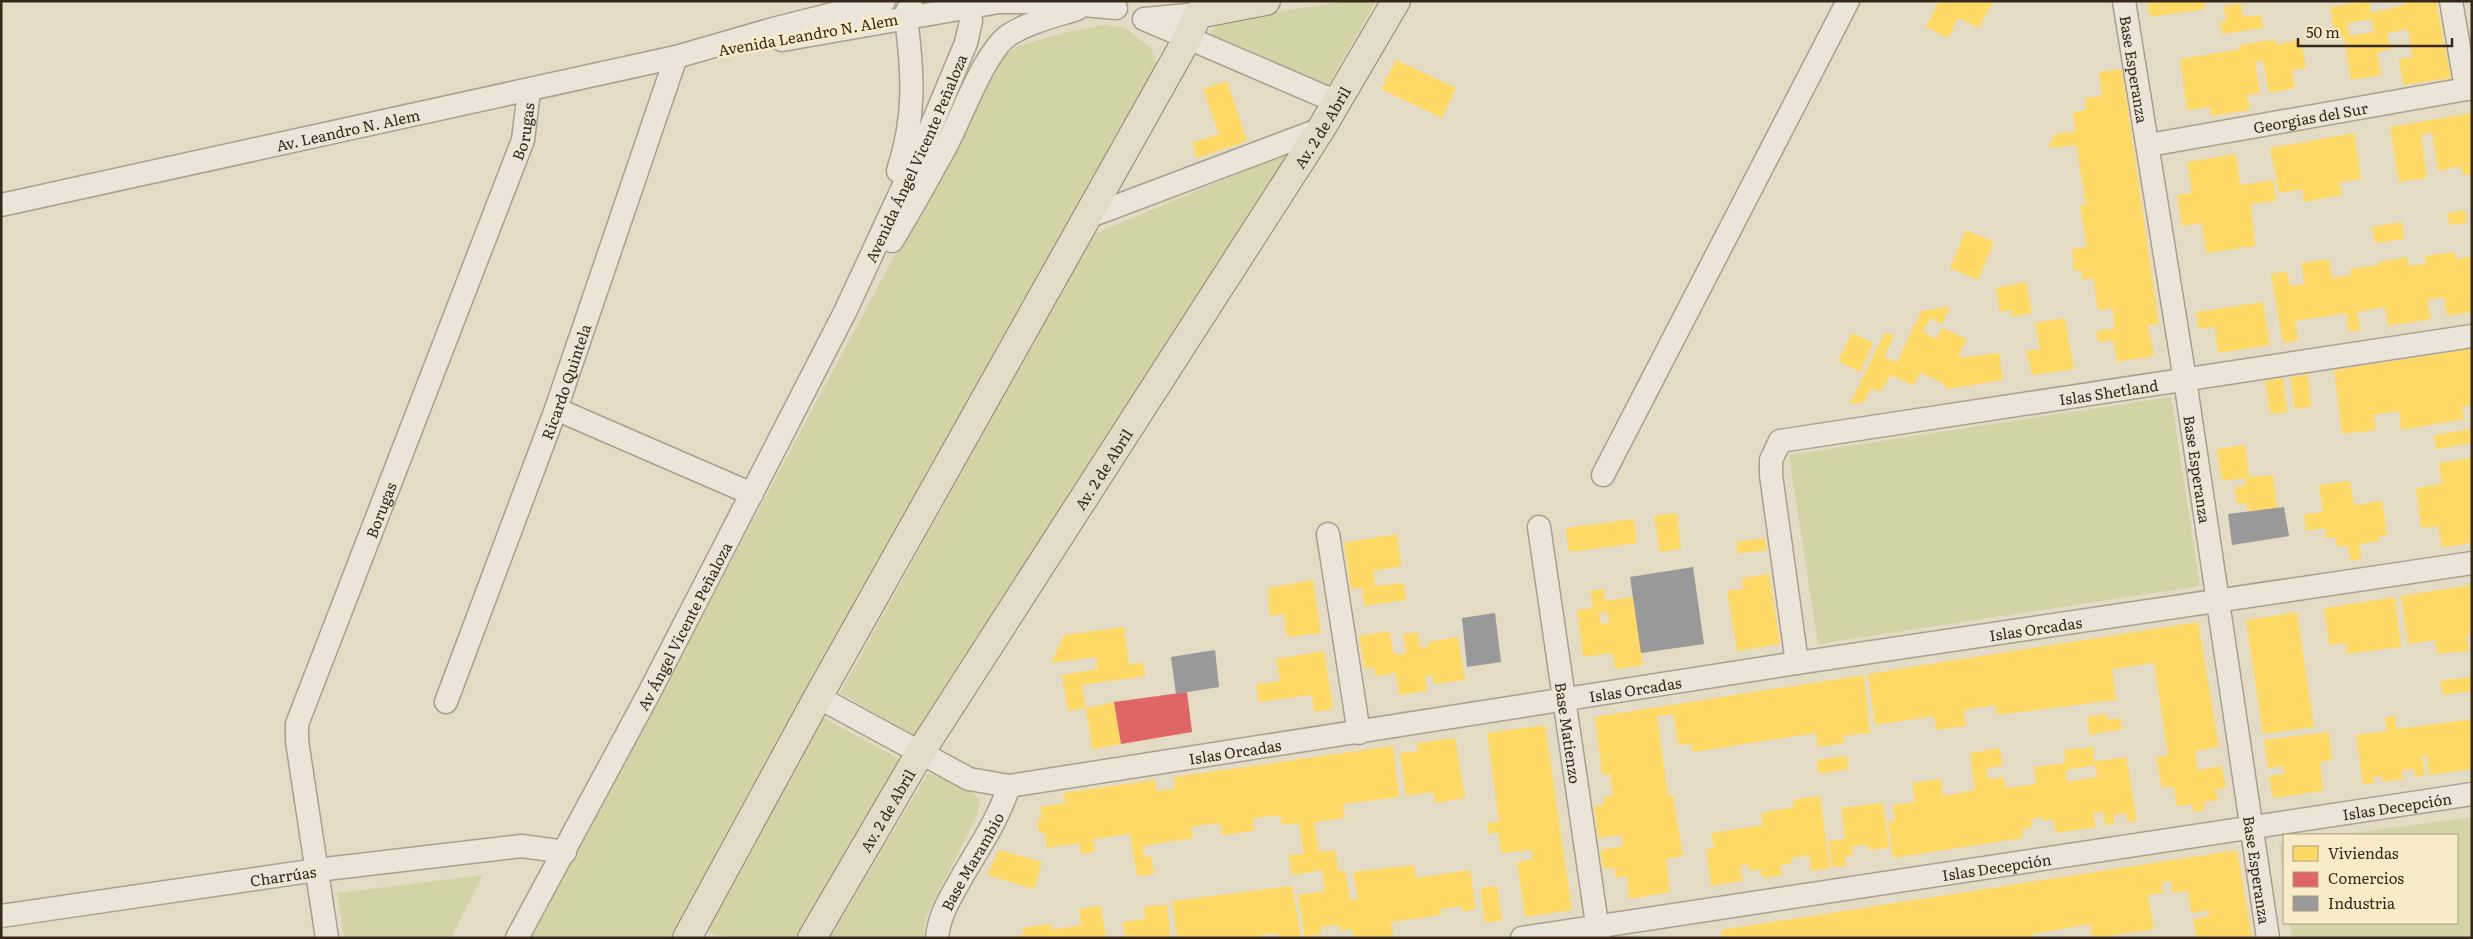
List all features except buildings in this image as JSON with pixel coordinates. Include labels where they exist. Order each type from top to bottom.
[{"type":"main road","points":[[688,938],[818,697],[1187,39],[1200,8],[1266,1]]},
{"type":"main road","name":"Av. 2 de Abril","points":[[812,938],[920,753],[1321,129],[1396,1]]},
{"type":"street","name":"Avenida Leandro N. Alem","points":[[685,55],[773,29],[884,1]]},
{"type":"street","name":"Avenida Leandro N. Alem","points":[[685,55],[820,34],[910,10],[970,4],[1026,1],[1103,5],[1144,19],[1200,8]]},
{"type":"street","points":[[1603,475],[1848,1]]},
{"type":"street","name":"Base Esperanza","points":[[2124,1],[2149,144],[2268,938]]},
{"type":"street","points":[[2451,1],[2469,89]]},
{"type":"street","name":"Avenida Ángel Vicente Peñaloza","points":[[845,312],[952,78],[966,43],[971,22],[970,4]]},
{"type":"street","points":[[859,282],[878,264],[901,226],[946,147],[989,59],[1000,43],[1010,35],[1030,25],[1103,5]]},
{"type":"street","points":[[845,312],[857,273],[894,186],[904,155],[913,102],[910,10]]},
{"type":"street","points":[[1144,19],[1337,102]]},
{"type":"street","name":"Av. Leandro N. Alem","points":[[1,205],[529,92],[685,55]]},
{"type":"street","name":"Ricardo Quintela","points":[[446,702],[556,409],[685,55]]},
{"type":"street","name":"Georgias del Sur","points":[[2149,144],[2469,89]]},
{"type":"street","name":"Borugas","points":[[327,938],[297,741],[297,724],[523,140],[529,92]]},
{"type":"street","points":[[1086,218],[1321,129]]},
{"type":"street","name":"Av Ángel Vicente Peñaloza","points":[[517,938],[565,852],[845,312]]},
{"type":"street","name":"Islas Shetland","points":[[1797,663],[1771,475],[1771,460],[1780,441],[2472,336]]},
{"type":"street","points":[[556,409],[752,494]]},
{"type":"street","name":"Base Matienzo","points":[[1539,527],[1563,701],[1599,932]]},
{"type":"street","points":[[1328,534],[1359,733]]},
{"type":"street","name":"Islas Orcadas","points":[[818,697],[969,779],[1009,786],[1359,733],[1797,663],[2472,562]]},
{"type":"street","name":"Base Marambio","points":[[938,938],[938,927],[944,908],[998,816],[1009,786]]},
{"type":"street","name":"Islas Decepción","points":[[1522,938],[1599,932],[2252,826],[2472,794]]},
{"type":"street","name":"Charrúas","points":[[1,916],[317,870],[522,846],[565,852]]},
{"type":"green space","points":[[1347,1],[1376,1],[1329,84],[1207,38],[1219,21]]},
{"type":"green space","points":[[1104,25],[1124,27],[1151,48],[1157,66],[670,938],[530,938],[999,60],[1018,46],[1063,33]]},
{"type":"green space","points":[[1299,148],[916,737],[840,693],[1092,235]]},
{"type":"green space","points":[[2171,397],[2200,586],[1818,644],[1789,455]]},
{"type":"green space","points":[[824,718],[903,761],[795,938],[729,938],[706,932]]},
{"type":"green space","points":[[928,773],[968,788],[980,800],[977,816],[926,917],[923,938],[829,938]]},
{"type":"green space","points":[[2472,817],[2472,938],[2292,938],[2290,924],[2458,924],[2458,834],[2345,834]]},
{"type":"green space","points":[[2283,843],[2283,874],[2279,844]]},
{"type":"green space","points":[[483,875],[451,938],[344,938],[337,893]]}]
